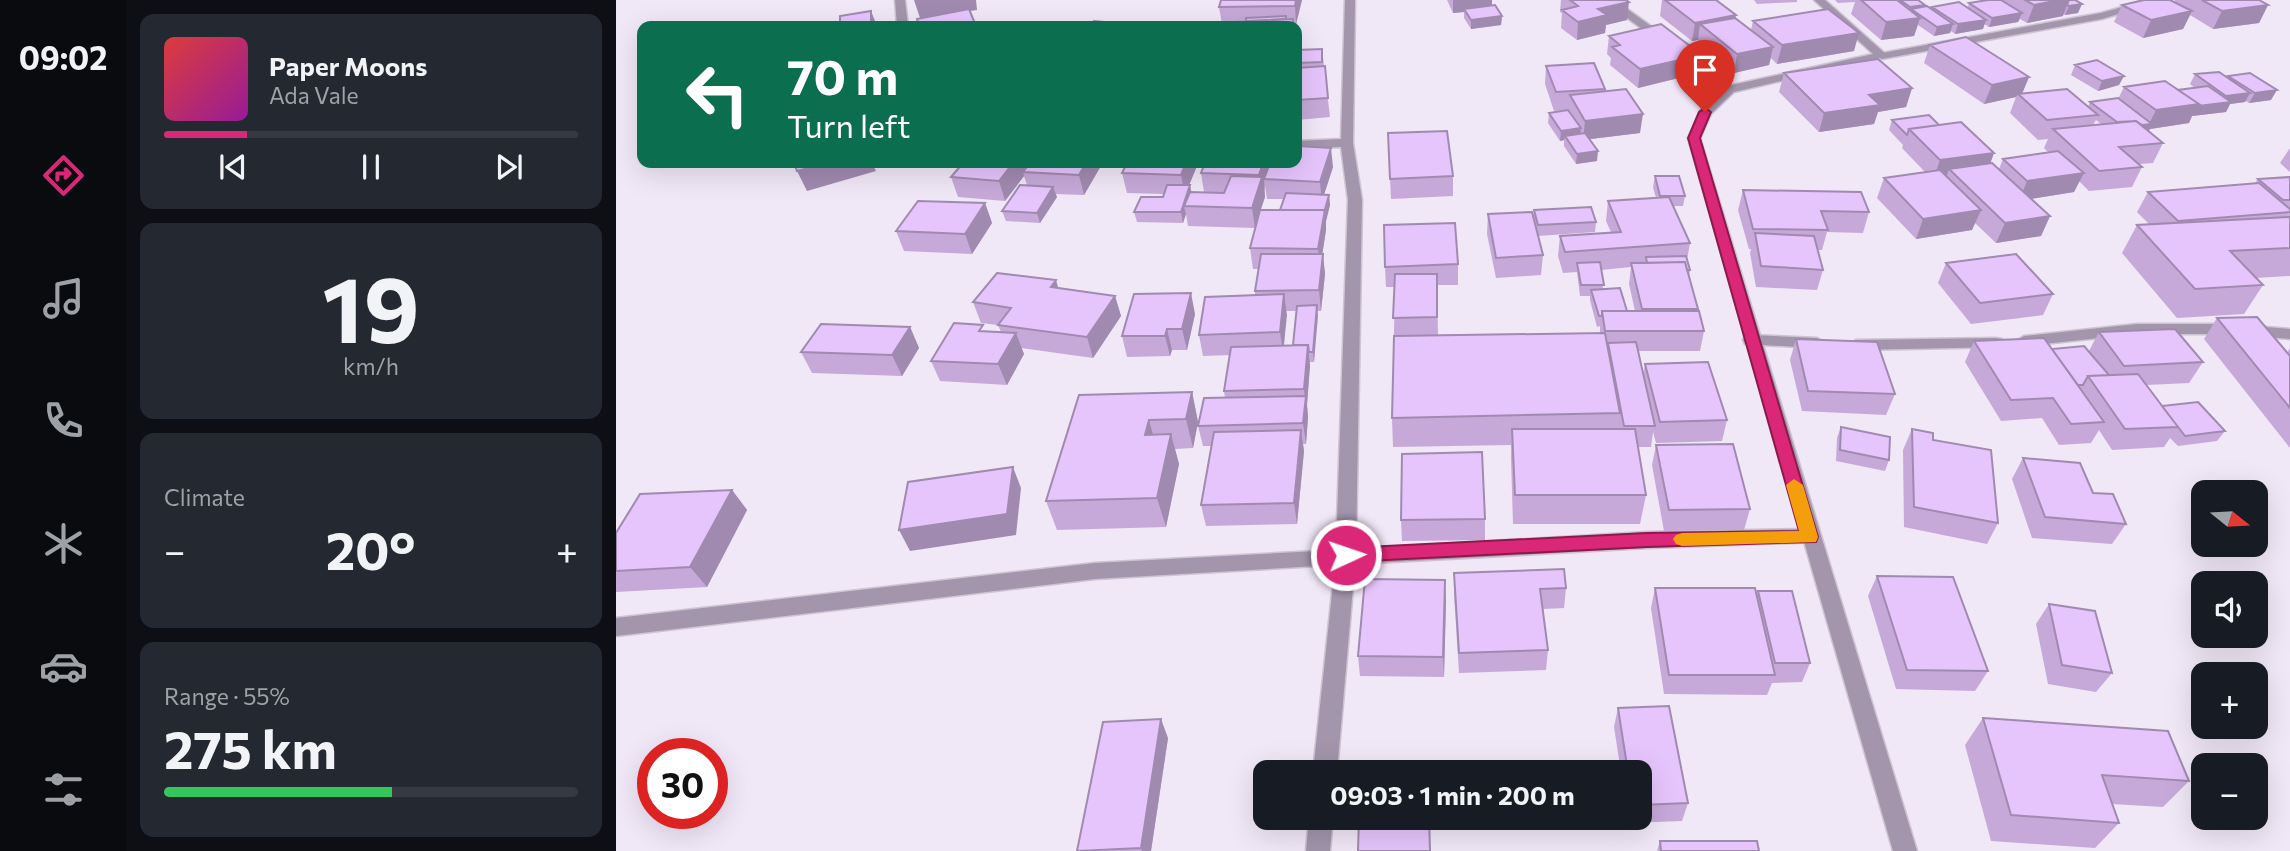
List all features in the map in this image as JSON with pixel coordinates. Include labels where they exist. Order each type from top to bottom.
[{"type":"street","points":[[900,0],[902,21]]},
{"type":"street","points":[[1326,760],[1346,555],[1355,200],[1347,143],[1350,0]]},
{"type":"street","points":[[1608,0],[1730,89]]},
{"type":"street","points":[[1819,0],[1882,56]]},
{"type":"street","points":[[1905,851],[1751,340],[1694,138],[1705,112],[1730,89],[1882,56],[2102,16],[2159,0]]},
{"type":"street","points":[[1302,145],[1347,143]]},
{"type":"street","points":[[1751,340],[1837,344],[2013,342],[2137,329],[2227,329],[2290,334]]},
{"type":"street","points":[[616,626],[1096,571],[1647,540],[1810,537]]},
{"type":"street","points":[[1318,851],[1320,830]]},
{"type":"building","points":[[1221,0],[1296,0],[1295,6],[1219,7]]},
{"type":"building","points":[[1570,0],[1629,2],[1598,9],[1607,15],[1578,22],[1562,10],[1578,6]]},
{"type":"building","points":[[1665,0],[1716,0],[1736,15],[1695,23]]},
{"type":"building","points":[[1861,0],[1897,0],[1920,18],[1886,22]]},
{"type":"building","points":[[1900,0],[1918,0],[1925,5],[1910,7]]},
{"type":"building","points":[[2001,0],[2022,13],[1992,18],[1969,3]]},
{"type":"building","points":[[2025,0],[2060,0],[2034,5]]},
{"type":"building","points":[[2069,0],[2075,0],[2082,4],[2069,6]]},
{"type":"building","points":[[2144,0],[2170,0],[2192,11],[2151,20],[2122,5]]},
{"type":"building","points":[[2202,0],[2259,0],[2268,5],[2222,11]]},
{"type":"building","points":[[1959,2],[1986,20],[1958,24],[1932,7]]},
{"type":"building","points":[[1495,5],[1502,16],[1471,20],[1464,9]]},
{"type":"building","points":[[1927,6],[1953,24],[1937,27],[1911,9]]},
{"type":"building","points":[[969,9],[974,21],[918,21]]},
{"type":"building","points":[[1828,9],[1859,33],[1782,45],[1753,21]]},
{"type":"building","points":[[871,11],[871,21],[840,21],[840,16]]},
{"type":"building","points":[[1286,16],[1286,19],[1246,21],[1246,18]]},
{"type":"building","points":[[1735,18],[1773,47],[1737,54],[1700,24]]},
{"type":"building","points":[[1293,19],[1293,21],[1254,21]]},
{"type":"building","points":[[1661,24],[1702,55],[1640,69],[1612,47],[1620,45],[1609,36]]},
{"type":"building","points":[[1966,37],[2029,77],[1992,85],[1930,45]]},
{"type":"building","points":[[1322,49],[1322,62],[1302,63],[1302,50]]},
{"type":"building","points":[[1878,59],[1912,88],[1869,95],[1880,105],[1824,113],[1784,73]]},
{"type":"building","points":[[2097,60],[2124,76],[2102,81],[2075,65]]},
{"type":"building","points":[[1594,63],[1605,89],[1556,92],[1546,66]]},
{"type":"building","points":[[1325,66],[1328,98],[1302,100],[1302,68]]},
{"type":"building","points":[[2219,72],[2250,93],[2226,96],[2195,74]]},
{"type":"building","points":[[2250,73],[2277,90],[2255,93],[2228,76]]},
{"type":"building","points":[[2165,81],[2199,104],[2156,110],[2124,87]]},
{"type":"building","points":[[2208,86],[2231,102],[2198,106],[2199,104],[2178,90]]},
{"type":"building","points":[[1626,89],[1643,114],[1585,121],[1570,95]]},
{"type":"building","points":[[2067,89],[2098,115],[2047,120],[2018,94]]},
{"type":"building","points":[[2118,98],[2152,124],[2117,122],[2090,102]]},
{"type":"building","points":[[1568,110],[1581,128],[1561,131],[1549,113]]},
{"type":"building","points":[[1929,115],[1939,125],[1909,129],[1907,135],[1892,120]]},
{"type":"building","points":[[2136,121],[2163,143],[2119,147],[2142,167],[2099,171],[2053,129]]},
{"type":"building","points":[[1961,122],[1994,153],[1940,160],[1909,129]]},
{"type":"building","points":[[1447,131],[1453,176],[1390,179],[1388,133]]},
{"type":"building","points":[[1585,133],[1598,151],[1577,154],[1565,136]]},
{"type":"building","points":[[1302,146],[1331,148],[1320,182],[1264,179],[1268,168],[1302,168]]},
{"type":"building","points":[[2058,151],[2084,173],[2027,181],[2003,159]]},
{"type":"building","points":[[1992,163],[2050,216],[2005,223],[1949,169]]},
{"type":"building","points":[[959,168],[1009,168],[999,181],[951,177]]},
{"type":"building","points":[[1026,168],[1083,168],[1079,175],[1023,172]]},
{"type":"building","points":[[1124,168],[1184,168],[1181,175],[1122,173]]},
{"type":"building","points":[[1203,168],[1261,168],[1259,175],[1201,173]]},
{"type":"building","points":[[1940,170],[1981,210],[1923,219],[1884,178]]},
{"type":"building","points":[[1231,176],[1262,177],[1252,208],[1184,206],[1190,192],[1224,193]]},
{"type":"building","points":[[1655,176],[1679,176],[1685,196],[1660,196]]},
{"type":"building","points":[[2290,177],[2290,200],[2283,200],[2258,179]]},
{"type":"building","points":[[2259,183],[2290,209],[2290,212],[2178,221],[2148,192]]},
{"type":"building","points":[[1020,185],[1053,187],[1037,213],[1002,211]]},
{"type":"building","points":[[1167,185],[1190,185],[1181,212],[1134,212],[1141,197],[1163,197]]},
{"type":"building","points":[[1743,190],[1861,192],[1869,212],[1821,211],[1828,230],[1753,229]]},
{"type":"building","points":[[1286,193],[1329,195],[1325,210],[1280,210]]},
{"type":"building","points":[[1669,197],[1690,243],[1565,252],[1560,236],[1621,232],[1608,201]]},
{"type":"building","points":[[918,201],[985,203],[965,234],[896,231]]},
{"type":"building","points":[[1591,207],[1596,222],[1538,225],[1534,210]]},
{"type":"building","points":[[1260,210],[1325,210],[1318,249],[1250,248]]},
{"type":"building","points":[[1532,212],[1543,255],[1496,258],[1488,214]]},
{"type":"building","points":[[2290,217],[2290,248],[2230,251],[2263,285],[2195,289],[2137,225]]},
{"type":"building","points":[[1455,223],[1458,264],[1385,267],[1384,225]]},
{"type":"building","points":[[1755,233],[1814,236],[1823,270],[1761,266]]},
{"type":"building","points":[[1261,254],[1323,254],[1319,290],[1255,291]]},
{"type":"building","points":[[2016,254],[2053,294],[1980,303],[1946,263]]},
{"type":"building","points":[[1686,256],[1690,270],[1687,270],[1685,262],[1647,263],[1646,257]]},
{"type":"building","points":[[1600,262],[1604,285],[1581,285],[1577,263]]},
{"type":"building","points":[[1685,262],[1698,309],[1642,309],[1631,263]]},
{"type":"building","points":[[997,273],[1056,280],[1051,287],[1115,296],[1087,337],[998,325],[1011,308],[973,302]]},
{"type":"building","points":[[1395,274],[1437,274],[1437,317],[1393,318]]},
{"type":"building","points":[[1620,288],[1627,311],[1602,311],[1602,316],[1599,316],[1591,290]]},
{"type":"building","points":[[1191,293],[1182,329],[1167,329],[1165,336],[1122,336],[1134,294]]},
{"type":"building","points":[[1284,294],[1280,332],[1199,335],[1205,297]]},
{"type":"building","points":[[1317,305],[1313,352],[1309,352],[1308,345],[1293,345],[1297,306]]},
{"type":"building","points":[[1602,311],[1699,311],[1704,331],[1605,331]]},
{"type":"building","points":[[2257,317],[2290,356],[2290,408],[2217,318]]},
{"type":"building","points":[[954,323],[983,325],[979,331],[1016,333],[998,364],[931,361]]},
{"type":"building","points":[[821,324],[910,327],[892,355],[801,352]]},
{"type":"building","points":[[2175,329],[2203,362],[2124,366],[2099,332]]},
{"type":"building","points":[[1605,333],[1620,413],[1392,418],[1394,336]]},
{"type":"building","points":[[2044,338],[2104,422],[2071,424],[2053,398],[2011,400],[1974,341]]},
{"type":"building","points":[[1796,339],[1877,342],[1895,394],[1808,391]]},
{"type":"building","points":[[1636,342],[1655,426],[1624,426],[1608,343]]},
{"type":"building","points":[[1308,345],[1304,389],[1224,391],[1231,347]]},
{"type":"building","points":[[2084,346],[2109,375],[2088,376],[2083,385],[2078,385],[2052,349]]},
{"type":"building","points":[[1708,362],[1727,420],[1660,422],[1645,364]]},
{"type":"building","points":[[2138,374],[2178,427],[2125,429],[2088,376]]},
{"type":"building","points":[[1192,392],[1186,419],[1149,420],[1145,435],[1171,434],[1157,498],[1046,501],[1079,395]]},
{"type":"building","points":[[1306,396],[1303,423],[1198,426],[1204,398]]},
{"type":"building","points":[[2198,402],[2225,431],[2185,436],[2162,406]]},
{"type":"building","points":[[1841,427],[1890,437],[1889,460],[1840,450]]},
{"type":"building","points":[[1512,429],[1635,429],[1646,495],[1515,495]]},
{"type":"building","points":[[1912,429],[1933,433],[1933,440],[1991,450],[1998,523],[1914,507]]},
{"type":"building","points":[[1301,430],[1294,503],[1201,505],[1214,432]]},
{"type":"building","points":[[1733,444],[1750,509],[1669,510],[1656,445]]},
{"type":"building","points":[[1482,452],[1485,519],[1401,520],[1402,454]]},
{"type":"building","points":[[2023,458],[2080,463],[2093,493],[2113,494],[2126,524],[2045,517]]},
{"type":"building","points":[[1013,467],[1007,514],[899,530],[908,482]]},
{"type":"building","points":[[732,490],[690,567],[616,571],[616,533],[640,494]]},
{"type":"building","points":[[1564,569],[1566,588],[1540,589],[1548,650],[1459,653],[1454,573]]},
{"type":"building","points":[[1877,576],[1953,577],[1988,671],[1907,670]]},
{"type":"building","points":[[1365,579],[1445,580],[1443,657],[1358,656]]},
{"type":"building","points":[[1655,588],[1755,588],[1775,675],[1669,675]]},
{"type":"building","points":[[1758,591],[1792,591],[1810,663],[1775,663]]},
{"type":"building","points":[[2049,604],[2095,611],[2112,673],[2062,665]]},
{"type":"building","points":[[1669,706],[1688,803],[1652,804],[1652,760],[1626,760],[1618,708]]},
{"type":"building","points":[[1983,718],[2168,731],[2189,781],[2102,775],[2119,823],[2011,815]]},
{"type":"building","points":[[1161,719],[1141,848],[1077,851],[1103,722]]},
{"type":"building","points":[[1359,830],[1429,830],[1430,851],[1358,851]]},
{"type":"building","points":[[1660,841],[1757,841],[1759,851],[1661,851]]},
{"type":"slow traffic","points":[[1682,539],[1810,537],[1794,485]]},
{"type":"route","points":[[1346,555],[1647,540],[1810,537],[1694,138],[1705,112]]}]
